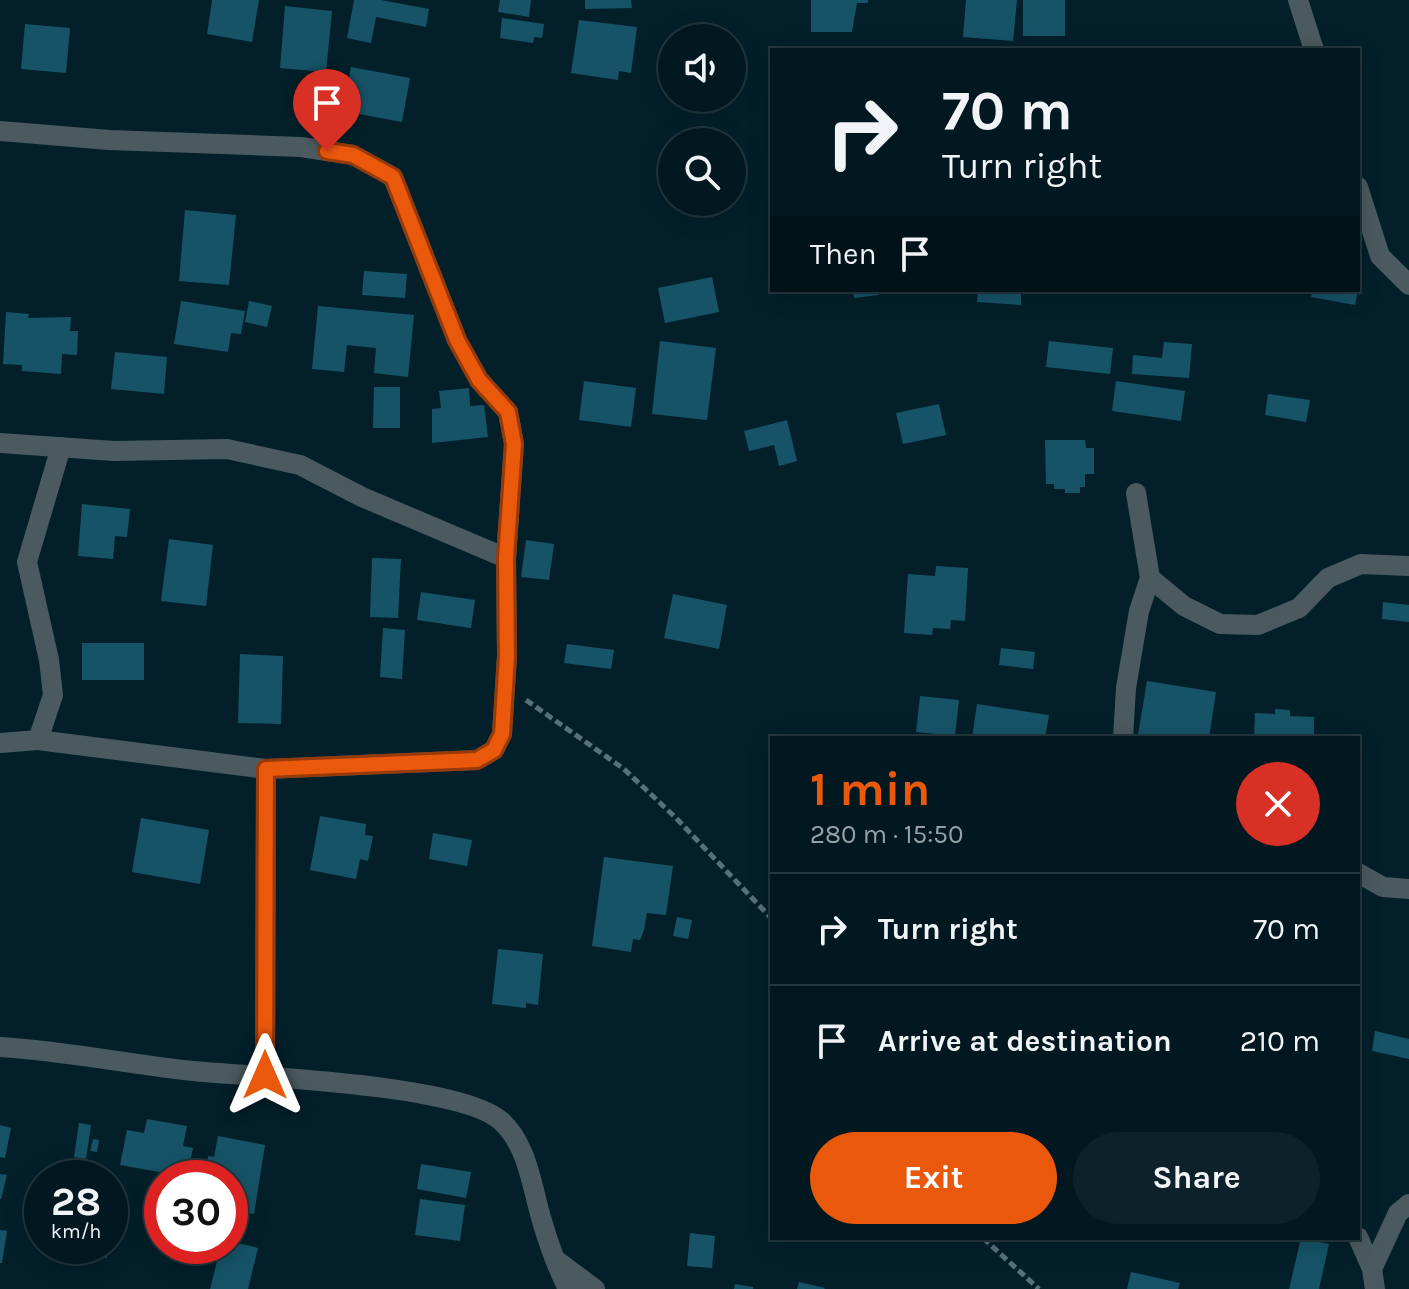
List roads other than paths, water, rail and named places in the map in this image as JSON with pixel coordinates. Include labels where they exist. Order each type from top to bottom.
[{"type":"street","points":[[1298,0],[1313,48]]},
{"type":"street","points":[[0,131],[109,140],[301,147],[353,155],[393,177],[457,340],[479,380],[508,412],[514,444],[506,558],[502,734],[494,750],[477,760],[266,769],[38,740],[0,743]]},
{"type":"street","points":[[1360,193],[1380,256],[1409,285]]},
{"type":"street","points":[[1360,251],[1380,256]]},
{"type":"street","points":[[0,443],[114,451],[227,449],[300,465],[362,497],[506,558]]},
{"type":"street","points":[[38,740],[53,695],[46,645],[27,562],[61,447]]},
{"type":"street","points":[[1123,736],[1136,626],[1150,578],[1136,493]]},
{"type":"street","points":[[1150,578],[1184,606],[1220,624],[1258,625],[1299,608],[1328,578],[1361,564],[1409,566]]},
{"type":"street","points":[[265,1075],[266,769]]},
{"type":"street","points":[[1360,874],[1383,887],[1409,889]]},
{"type":"street","points":[[0,1047],[69,1051],[192,1071],[265,1075],[465,1101],[501,1121],[523,1152],[554,1258],[568,1289]]},
{"type":"street","points":[[1374,1279],[1398,1213],[1409,1204]]},
{"type":"street","points":[[1359,1240],[1374,1279]]},
{"type":"street","points":[[554,1258],[595,1289]]}]
